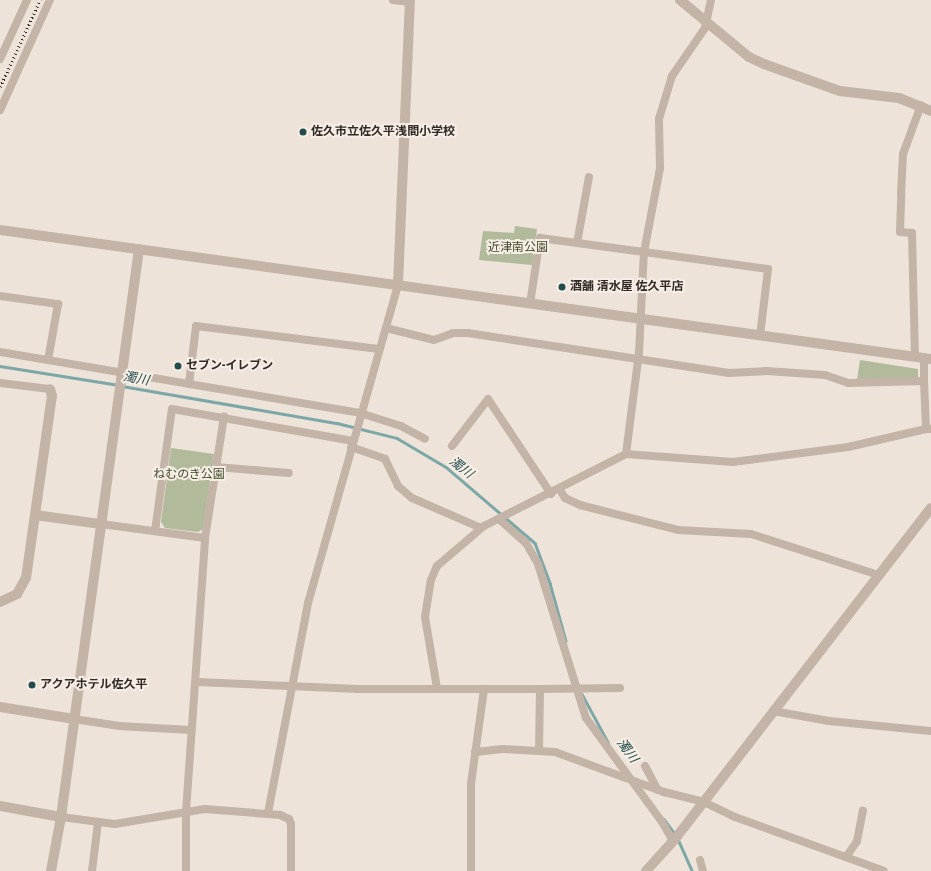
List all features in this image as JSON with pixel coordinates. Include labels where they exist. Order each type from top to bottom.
[{"type":"street","points":[[0,59],[27,0]]},
{"type":"street","points":[[0,110],[50,0]]},
{"type":"street","points":[[268,813],[308,603],[330,535],[359,415],[398,285],[410,1],[394,0]]},
{"type":"street","points":[[680,0],[749,56],[775,69],[840,91],[899,98],[921,105],[931,111]]},
{"type":"street","points":[[626,454],[637,359],[644,252],[660,168],[658,135],[661,111],[672,76],[702,33],[711,0]]},
{"type":"street","points":[[437,688],[425,617],[431,580],[438,566],[481,528],[560,490],[626,454],[733,462],[848,447],[929,429],[912,233],[900,232],[902,154],[921,105]]},
{"type":"street","points":[[577,243],[589,177]]},
{"type":"street","points":[[0,230],[139,248],[924,358]]},
{"type":"street","points":[[530,304],[540,238],[768,269],[760,336]]},
{"type":"street","points":[[51,871],[61,817],[139,248]]},
{"type":"street","points":[[0,296],[58,304],[48,360]]},
{"type":"street","points":[[189,384],[196,326],[379,349]]},
{"type":"street","points":[[386,328],[434,340],[453,333],[468,333],[729,373],[767,371],[825,375],[848,383],[924,381]]},
{"type":"street","points":[[0,353],[48,360],[122,376],[189,384],[359,415],[401,426],[425,439]]},
{"type":"street","points":[[0,383],[50,389],[52,396],[23,586],[13,597],[0,602]]},
{"type":"street","points":[[452,446],[488,399],[551,494]]},
{"type":"street","points":[[155,531],[172,409],[224,416],[352,444],[385,459],[398,486],[412,498],[481,528]]},
{"type":"street","points":[[186,871],[186,812],[191,730],[197,682],[205,538],[224,416]]},
{"type":"street","points":[[216,467],[289,473]]},
{"type":"street","points":[[560,490],[565,498],[580,505],[678,530],[751,534],[879,574]]},
{"type":"street","points":[[646,871],[674,840],[704,802],[931,508]]},
{"type":"street","points":[[35,515],[205,538]]},
{"type":"street","points":[[500,518],[526,543],[538,564],[586,718],[674,840]]},
{"type":"street","points":[[197,682],[358,689],[620,688]]},
{"type":"street","points":[[471,871],[471,784],[484,689]]},
{"type":"street","points":[[539,750],[540,689]]},
{"type":"street","points":[[0,707],[119,726],[191,730]]},
{"type":"street","points":[[774,711],[829,721],[931,731]]},
{"type":"street","points":[[475,752],[539,750],[555,752],[655,789],[704,802],[884,871]]},
{"type":"street","points":[[645,766],[655,789]]},
{"type":"street","points":[[0,806],[61,817],[123,824],[205,809],[268,813],[286,816],[290,821],[291,871]]},
{"type":"street","points":[[846,857],[858,840],[863,811]]},
{"type":"street","points":[[92,871],[98,822]]},
{"type":"street","points":[[700,860],[703,871]]},
{"type":"green space","name":"近津南公園","points":[[515,226],[537,229],[532,265],[479,260],[483,231],[514,233]]},
{"type":"green space","points":[[860,360],[918,369],[918,378],[857,380]]},
{"type":"green space","name":"ねむのき公園","points":[[171,448],[214,454],[203,529],[198,532],[165,528],[161,522]]},
{"type":"waterway","name":"濁川","points":[[0,366],[118,385]]},
{"type":"waterway","name":"濁川","points":[[122,386],[337,423],[397,438],[446,467],[535,543],[550,583],[566,641]]},
{"type":"waterway","name":"濁川","points":[[582,694],[608,742]]},
{"type":"waterway","name":"濁川","points":[[664,819],[675,834]]},
{"type":"waterway","name":"濁川","points":[[678,839],[692,871]]},
{"type":"railway","points":[[0,87],[40,0]]},
{"type":"place","name":"佐久市立佐久平浅間小学校","points":[[303,132]]},
{"type":"place","name":"酒舗 清水屋 佐久平店","points":[[562,287]]},
{"type":"place","name":"セブン-イレブン","points":[[178,366]]},
{"type":"place","name":"アクアホテル佐久平","points":[[32,685]]}]
